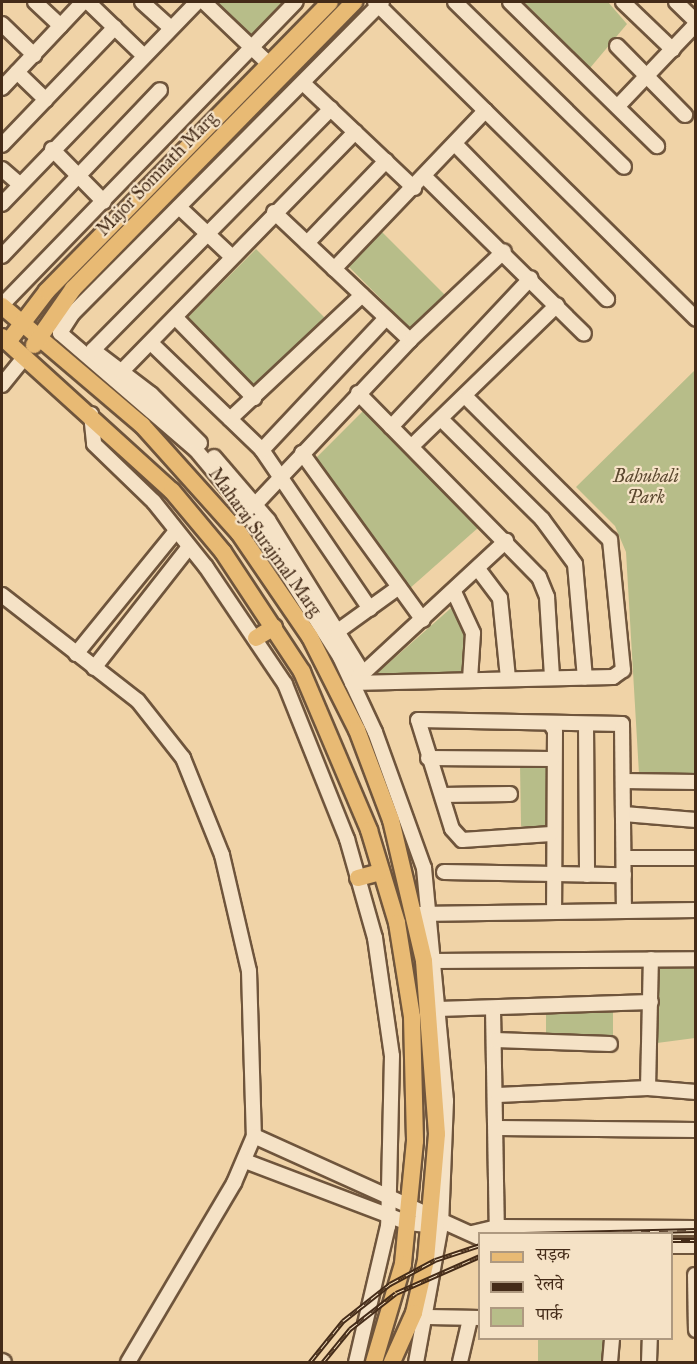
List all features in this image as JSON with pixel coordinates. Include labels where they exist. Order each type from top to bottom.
[{"type":"main road","name":"Major Somnath Marg","points":[[4,343],[24,324],[81,256],[330,2]]},
{"type":"main road","name":"Major Somnath Marg","points":[[25,357],[73,289],[354,2]]},
{"type":"main road","name":"Maharaj Surajmal Marg","points":[[2,306],[142,425],[234,527],[279,586],[345,687],[422,914],[433,1038],[437,1134],[434,1224],[414,1313],[392,1362]]},
{"type":"main road","points":[[4,343],[25,357],[91,414],[172,491],[223,552],[274,627],[333,738],[397,923],[412,1017],[409,1216],[403,1264],[374,1362]]},
{"type":"main road","points":[[256,638],[274,627]]},
{"type":"main road","points":[[358,878],[381,872]]},
{"type":"street","points":[[34,2],[61,26]]},
{"type":"street","points":[[2,88],[83,2]]},
{"type":"street","points":[[88,2],[143,56]]},
{"type":"street","points":[[142,2],[170,27]]},
{"type":"street","points":[[2,204],[52,149],[197,2]]},
{"type":"street","points":[[204,2],[269,64]]},
{"type":"street","points":[[2,306],[296,2]]},
{"type":"street","points":[[455,2],[624,167]]},
{"type":"street","points":[[510,2],[657,146]]},
{"type":"street","points":[[623,2],[673,50]]},
{"type":"street","points":[[618,106],[649,77],[696,22],[676,2]]},
{"type":"street","points":[[345,687],[250,507],[196,450],[60,333],[73,313],[303,82],[378,3],[696,319]]},
{"type":"street","points":[[2,24],[34,55]]},
{"type":"street","points":[[2,145],[115,27]]},
{"type":"street","points":[[616,46],[685,115]]},
{"type":"street","points":[[17,72],[46,100]]},
{"type":"street","points":[[303,82],[414,188]]},
{"type":"street","points":[[2,256],[160,90]]},
{"type":"street","points":[[331,110],[206,232],[93,350],[122,371],[191,434],[250,507],[338,631],[363,674]]},
{"type":"street","points":[[334,268],[456,145],[485,111]]},
{"type":"street","points":[[122,371],[176,318],[231,256],[355,132]]},
{"type":"street","points":[[456,145],[607,299]]},
{"type":"street","points":[[52,149],[104,202]]},
{"type":"street","points":[[307,243],[386,161]]},
{"type":"street","points":[[2,169],[19,184]]},
{"type":"street","points":[[425,177],[504,251],[584,334]]},
{"type":"street","points":[[179,207],[231,256]]},
{"type":"street","points":[[274,212],[410,340]]},
{"type":"street","points":[[64,241],[81,256]]},
{"type":"street","points":[[234,527],[250,507],[358,393],[504,251]]},
{"type":"street","points":[[391,427],[531,278]]},
{"type":"street","points":[[230,419],[362,296]]},
{"type":"street","points":[[412,446],[467,398],[557,305]]},
{"type":"street","points":[[176,318],[254,398]]},
{"type":"street","points":[[262,450],[386,318]]},
{"type":"street","points":[[151,343],[262,450],[370,609]]},
{"type":"street","name":"Major Somnath Marg","points":[[2,386],[25,357]]},
{"type":"street","points":[[358,393],[506,541],[544,587],[552,677]]},
{"type":"street","points":[[345,687],[470,679],[613,677],[625,664],[613,545],[584,509],[467,398]]},
{"type":"street","points":[[91,414],[94,444],[189,547],[256,638],[288,690],[323,768],[375,938],[392,1056],[389,1199],[381,1271],[356,1362]]},
{"type":"street","points":[[442,420],[542,519],[571,556],[578,576],[585,678]]},
{"type":"street","points":[[302,453],[423,620]]},
{"type":"street","points":[[76,654],[176,531]]},
{"type":"street","points":[[345,687],[455,594],[506,541]]},
{"type":"street","points":[[94,668],[189,547]]},
{"type":"street","points":[[478,569],[500,598],[508,678]]},
{"type":"street","points":[[338,631],[399,587]]},
{"type":"street","points":[[455,594],[473,633],[470,679]]},
{"type":"street","points":[[2,595],[138,701],[183,758],[222,855],[253,1000],[254,1136],[245,1161],[128,1362]]},
{"type":"street","points":[[551,834],[462,840],[452,829],[418,720],[622,724],[624,911]]},
{"type":"street","points":[[550,723],[555,731],[552,759],[551,834],[554,910]]},
{"type":"street","points":[[586,724],[587,876]]},
{"type":"street","points":[[428,758],[552,759]]},
{"type":"street","points":[[623,781],[696,782]]},
{"type":"street","points":[[442,795],[510,794]]},
{"type":"street","points":[[624,814],[696,820]]},
{"type":"street","points":[[625,858],[696,858]]},
{"type":"street","points":[[444,872],[587,876],[624,874]]},
{"type":"street","points":[[416,1362],[428,1317],[446,1101],[432,961],[422,914],[554,910],[696,910]]},
{"type":"street","points":[[648,1088],[651,959]]},
{"type":"street","points":[[432,961],[696,959]]},
{"type":"street","points":[[438,1009],[493,1010],[651,1002]]},
{"type":"street","points":[[493,1010],[498,1095],[497,1230],[696,1228]]},
{"type":"street","points":[[495,1040],[610,1044]]},
{"type":"street","points":[[498,1095],[648,1088],[696,1092]]},
{"type":"street","points":[[498,1128],[696,1130]]},
{"type":"street","points":[[254,1136],[389,1199],[409,1216]]},
{"type":"street","points":[[245,1161],[388,1216],[409,1216],[476,1236]]},
{"type":"street","points":[[673,1246],[696,1246]]},
{"type":"street","points":[[695,1275],[696,1330]]},
{"type":"street","points":[[428,1317],[475,1319],[460,1362]]},
{"type":"street","points":[[610,1362],[612,1340]]},
{"type":"street","points":[[650,1340],[650,1362]]},
{"type":"green space","points":[[212,2],[291,2],[252,41]]},
{"type":"green space","points":[[524,2],[608,2],[627,24],[590,68]]},
{"type":"green space","points":[[381,231],[450,300],[416,334],[347,265]]},
{"type":"green space","points":[[256,249],[326,319],[255,390],[185,320]]},
{"type":"green space","name":"Bahubali Park","points":[[695,370],[695,775],[639,774],[626,552],[615,526],[576,487]]},
{"type":"green space","points":[[365,409],[479,527],[409,589],[315,459]]},
{"type":"green space","points":[[459,601],[473,619],[473,676],[374,676]]},
{"type":"green space","points":[[551,765],[552,826],[521,827],[520,766]]},
{"type":"green space","points":[[695,964],[695,1038],[657,1043],[659,967]]},
{"type":"green space","points":[[546,1007],[613,1007],[613,1041],[546,1041]]},
{"type":"green space","points":[[538,1340],[610,1340],[610,1362],[538,1362]]},
{"type":"railway","points":[[610,1232],[696,1230]]},
{"type":"railway","points":[[673,1240],[696,1240]]},
{"type":"railway","points":[[310,1362],[343,1321],[390,1284],[435,1260],[478,1246]]},
{"type":"railway","points":[[323,1362],[350,1329],[396,1293],[478,1257]]}]
